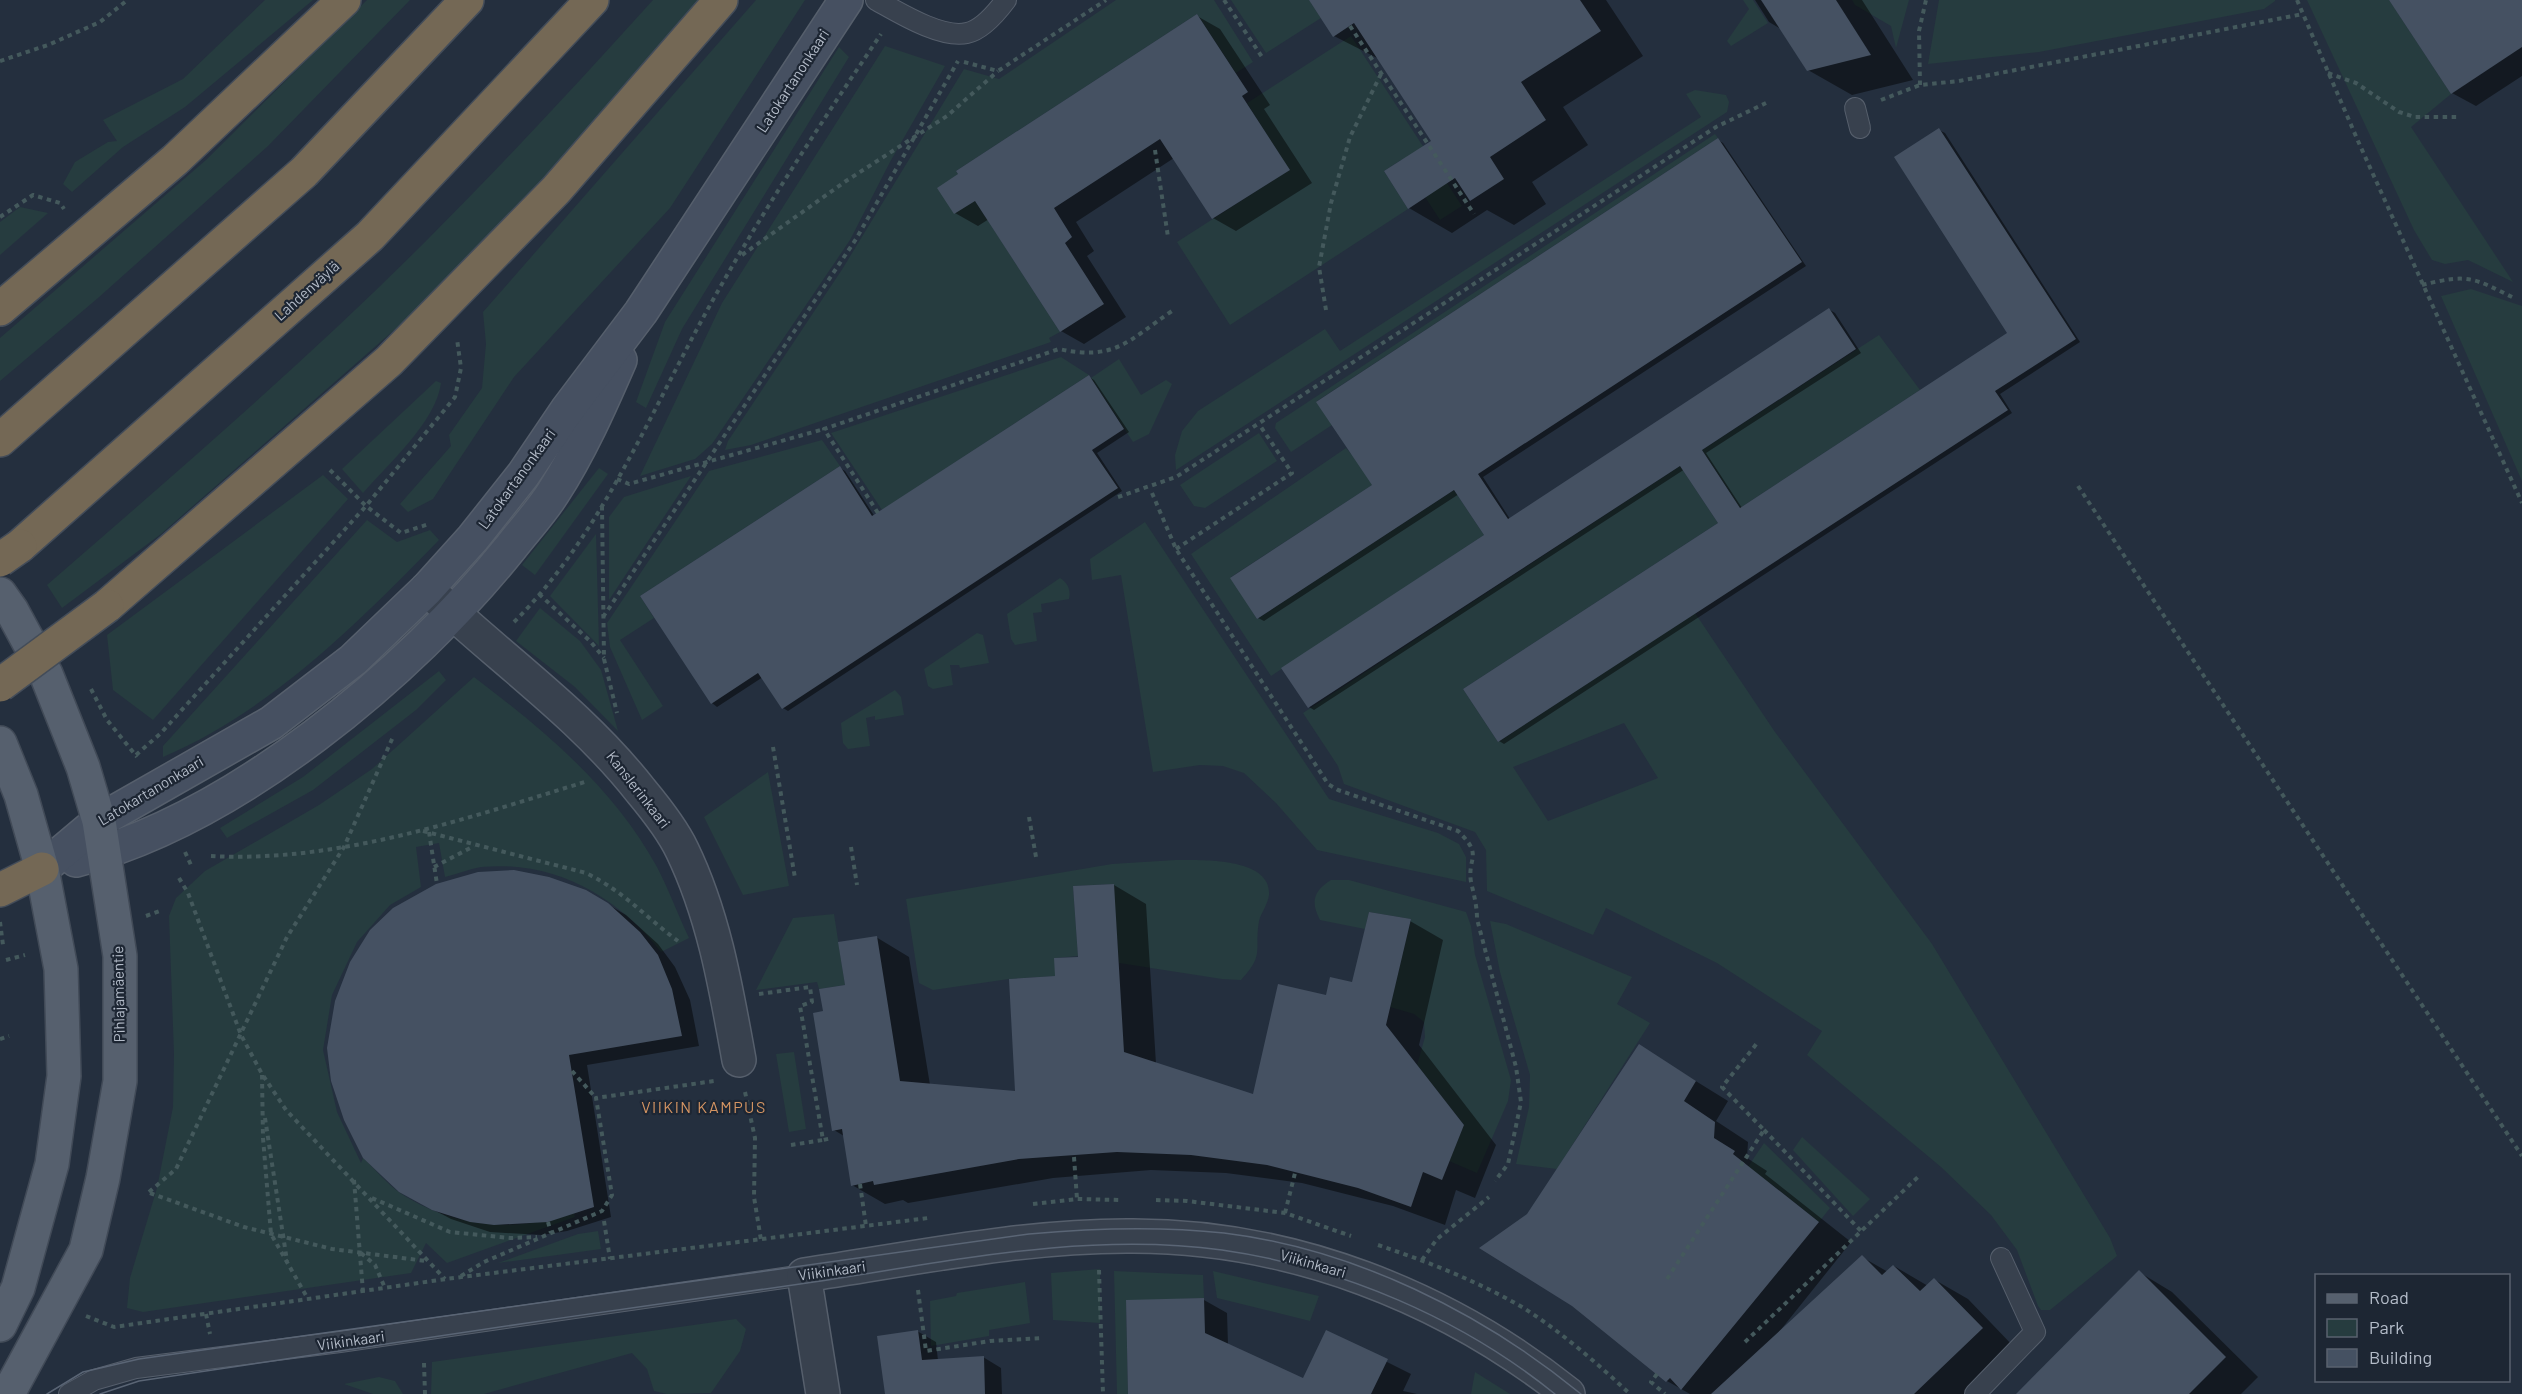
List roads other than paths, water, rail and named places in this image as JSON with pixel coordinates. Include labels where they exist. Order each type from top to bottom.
[{"type":"highway","points":[[0,309],[175,160],[344,0]]},
{"type":"highway","points":[[0,441],[304,172],[467,0]]},
{"type":"highway","name":"Lahdenväylä","points":[[10,553],[369,236],[592,0]]},
{"type":"highway","points":[[0,685],[106,606],[389,361],[556,190],[721,0]]},
{"type":"highway","points":[[0,890],[42,869]]},
{"type":"main road","name":"Pihlajamäentie","points":[[0,594],[12,611],[46,674],[83,767],[99,821],[120,956],[120,1081],[103,1178],[86,1250],[8,1394]]},
{"type":"main road","points":[[0,743],[21,795],[42,869],[61,969],[64,1076],[52,1164],[18,1288],[0,1325]]},
{"type":"street","name":"Latokartanonkaari","points":[[42,869],[99,821],[271,723],[353,660],[427,589],[473,538],[523,475],[567,410],[641,312],[846,0]]},
{"type":"street","name":"Latokartanonkaari","points":[[42,869],[105,852],[172,825],[283,758],[364,697],[453,614],[552,495],[593,422],[641,312]]},
{"type":"street","name":"Kanslerinkaari","points":[[427,589],[596,738],[662,817],[682,849],[706,911],[728,999],[740,1068]]},
{"type":"street","name":"Viikinkaari","points":[[804,1275],[1033,1242],[1084,1238],[1133,1236],[1236,1245],[1337,1270],[1429,1305],[1476,1330],[1568,1394]]},
{"type":"street","points":[[804,1275],[823,1394]]},
{"type":"lane","points":[[876,0],[937,30],[968,33],[995,15],[1006,0]]},
{"type":"lane","points":[[1860,128],[1864,105]]},
{"type":"lane","points":[[1975,1394],[2035,1332],[2001,1258]]},
{"type":"lane","name":"Viikinkaari","points":[[69,1394],[93,1380],[136,1368],[340,1342],[804,1275]]},
{"type":"tram line","points":[[47,1394],[83,1372],[139,1359],[1029,1234],[1126,1229],[1200,1231],[1273,1241],[1321,1253],[1368,1269],[1458,1311],[1501,1336],[1581,1394]]},
{"type":"tram line","points":[[100,1394],[139,1381],[961,1259],[1065,1247],[1118,1244],[1170,1245],[1222,1250],[1267,1258],[1355,1283],[1398,1300],[1480,1342],[1555,1394]]},
{"type":"district","name":"VIIKIN KAMPUS","points":[[704,1107]]}]
